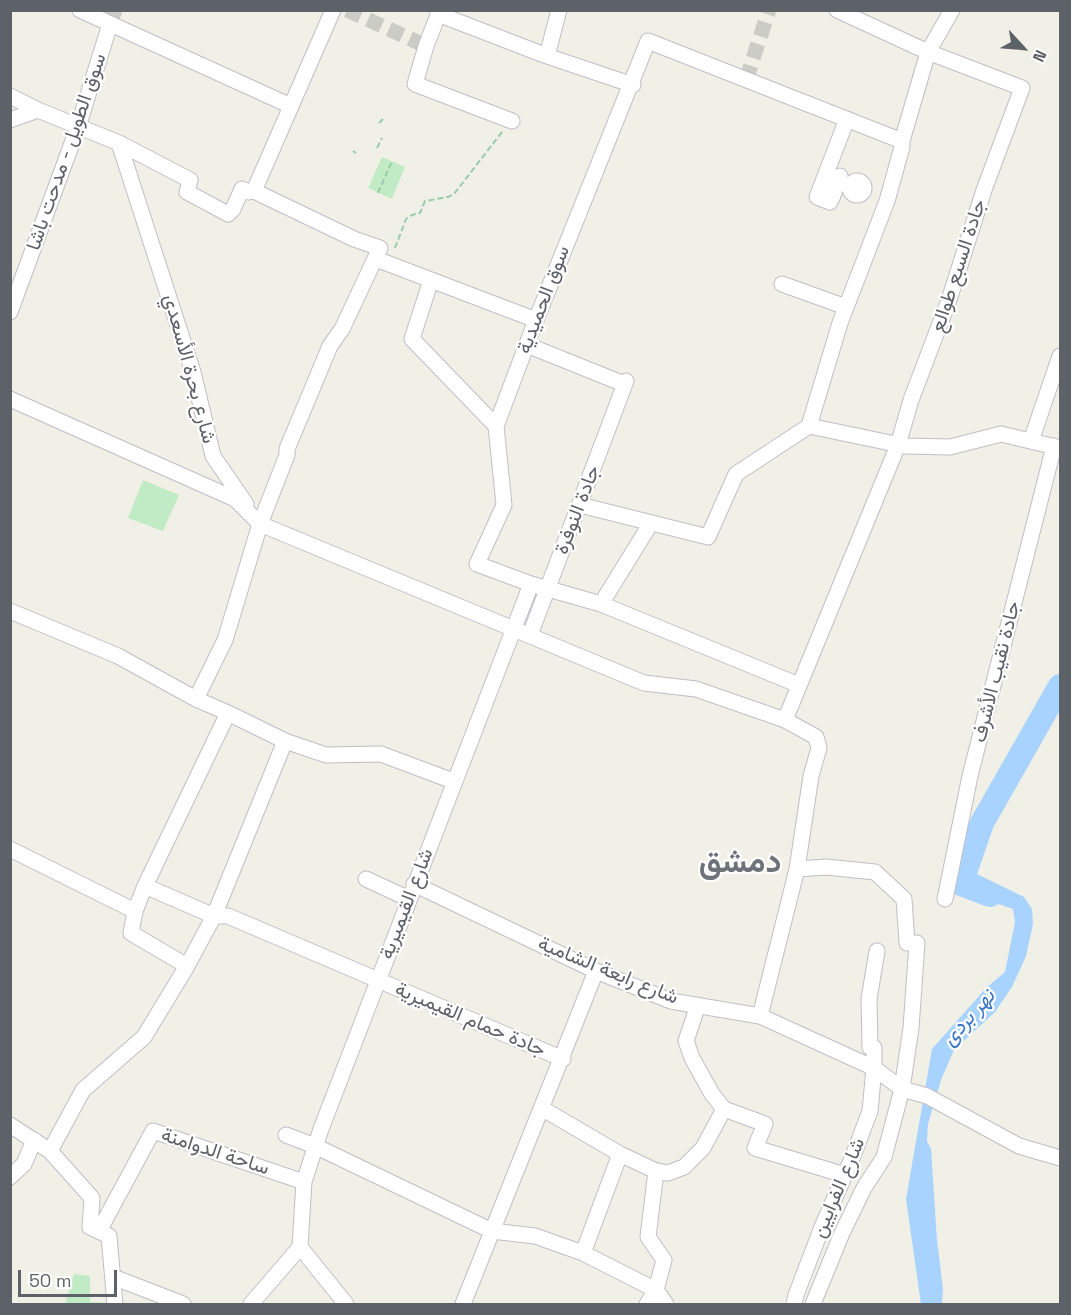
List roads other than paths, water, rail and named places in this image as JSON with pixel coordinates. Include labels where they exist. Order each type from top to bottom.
[{"type":"street","points":[[80,10],[291,106]]},
{"type":"street","points":[[254,191],[333,10]]},
{"type":"street","points":[[547,56],[559,10]]},
{"type":"street","points":[[837,10],[928,52]]},
{"type":"street","points":[[580,505],[708,537],[736,474],[809,426],[840,323],[887,201],[928,52],[952,10]]},
{"type":"street","points":[[512,121],[415,84],[439,12],[547,56],[632,85]]},
{"type":"street","name":"سوق الطويل - مدحت باشا","points":[[10,312],[78,127],[110,24]]},
{"type":"street","name":"سوق الحميدية","points":[[531,584],[477,564],[504,505],[496,426],[648,41],[744,86],[848,119]]},
{"type":"street","name":"جادة السبع طوالع","points":[[785,720],[898,445],[911,400],[949,300],[984,190],[1022,88],[928,52]]},
{"type":"street","points":[[10,96],[119,143],[190,180],[187,192],[228,214],[233,209],[242,189],[249,192],[254,191],[361,242],[431,280],[536,320]]},
{"type":"street","points":[[10,120],[38,110]]},
{"type":"street","points":[[887,201],[848,184],[831,200],[817,198],[848,119],[902,141]]},
{"type":"street","name":"شارع بحرة الأسعدي","points":[[119,143],[193,372],[213,456],[260,524]]},
{"type":"street","points":[[196,699],[225,640],[260,524],[287,455],[287,449],[330,346],[342,329],[378,253]]},
{"type":"street","points":[[431,280],[412,339],[496,426]]},
{"type":"street","points":[[782,284],[846,308]]},
{"type":"street","name":"جادة النوفرة","points":[[527,345],[625,382],[530,635]]},
{"type":"street","points":[[1031,441],[1060,356]]},
{"type":"street","points":[[10,399],[235,499],[260,524],[644,683],[696,689],[785,720],[816,737],[819,748],[811,776],[797,869],[760,1016]]},
{"type":"street","points":[[809,426],[898,445],[950,447],[1001,434],[1057,447]]},
{"type":"street","name":"جادة نقيب الأشرف","points":[[945,899],[970,776],[1057,447]]},
{"type":"street","points":[[601,604],[651,523]]},
{"type":"street","points":[[513,627],[531,584],[601,604],[799,685]]},
{"type":"street","points":[[10,611],[118,656],[196,699],[285,741],[326,755],[381,754],[453,782]]},
{"type":"street","name":"شارع القيميرية","points":[[304,1182],[315,1146],[513,627]]},
{"type":"street","points":[[187,966],[131,933],[135,911],[145,886],[228,713]]},
{"type":"street","points":[[50,1151],[83,1090],[144,1037],[187,966],[214,916],[285,741]]},
{"type":"street","points":[[10,849],[135,911]]},
{"type":"street","points":[[797,869],[826,867],[875,872],[904,899],[907,943],[916,943],[911,1028],[902,1089],[884,1157],[864,1188],[842,1233],[813,1305]]},
{"type":"street","points":[[366,879],[409,899]]},
{"type":"street","name":"شارع رابعة الشامية","points":[[414,884],[596,971],[671,1001],[760,1016],[874,1068],[902,1089]]},
{"type":"street","name":"جادة حمام القيميرية","points":[[145,886],[214,916],[228,916],[563,1059]]},
{"type":"street","name":"شارع الفرايين","points":[[794,1305],[822,1227],[870,1111],[874,1048],[870,1047],[869,999],[877,951]]},
{"type":"street","points":[[463,1305],[563,1059],[596,971]]},
{"type":"street","points":[[698,1005],[686,1041],[692,1058],[712,1094],[724,1109],[765,1125],[756,1148],[845,1175]]},
{"type":"street","points":[[902,1089],[927,1095],[1019,1146],[1060,1158]]},
{"type":"street","points":[[543,1109],[620,1154],[656,1171],[668,1173],[684,1167],[703,1148],[724,1109]]},
{"type":"street","points":[[10,1125],[50,1151],[92,1198],[90,1227],[109,1236],[115,1305]]},
{"type":"street","name":"ساحة الدوامنة","points":[[99,1231],[153,1131],[304,1182]]},
{"type":"street","points":[[286,1135],[315,1146],[492,1231],[535,1236],[583,1253],[656,1290],[666,1305]]},
{"type":"street","points":[[10,1177],[24,1164],[34,1140]]},
{"type":"street","points":[[583,1253],[620,1154]]},
{"type":"street","points":[[647,1305],[656,1290],[664,1260],[648,1237],[656,1171]]},
{"type":"street","points":[[251,1305],[300,1247],[304,1182]]},
{"type":"street","points":[[300,1247],[346,1305]]},
{"type":"street","points":[[112,1277],[183,1305]]},
{"type":"water","points":[[970,858],[973,872],[1024,897],[1032,909],[1033,924],[1026,956],[1012,987],[995,1012],[954,1050],[941,1080],[928,1124],[927,1141],[931,1149],[943,1289],[942,1304],[921,1304],[906,1199],[932,1049],[987,987],[1005,972],[1015,922],[1013,909],[963,897],[961,884]]},
{"type":"waterway","name":"نهر بردى","points":[[990,895],[961,884],[982,823],[1060,686]]},
{"type":"tunnel","points":[[110,24],[115,10]]},
{"type":"tunnel","points":[[347,10],[426,46]]},
{"type":"tunnel","points":[[746,80],[769,10]]},
{"type":"district","name":"دمشق","points":[[740,863]]}]
